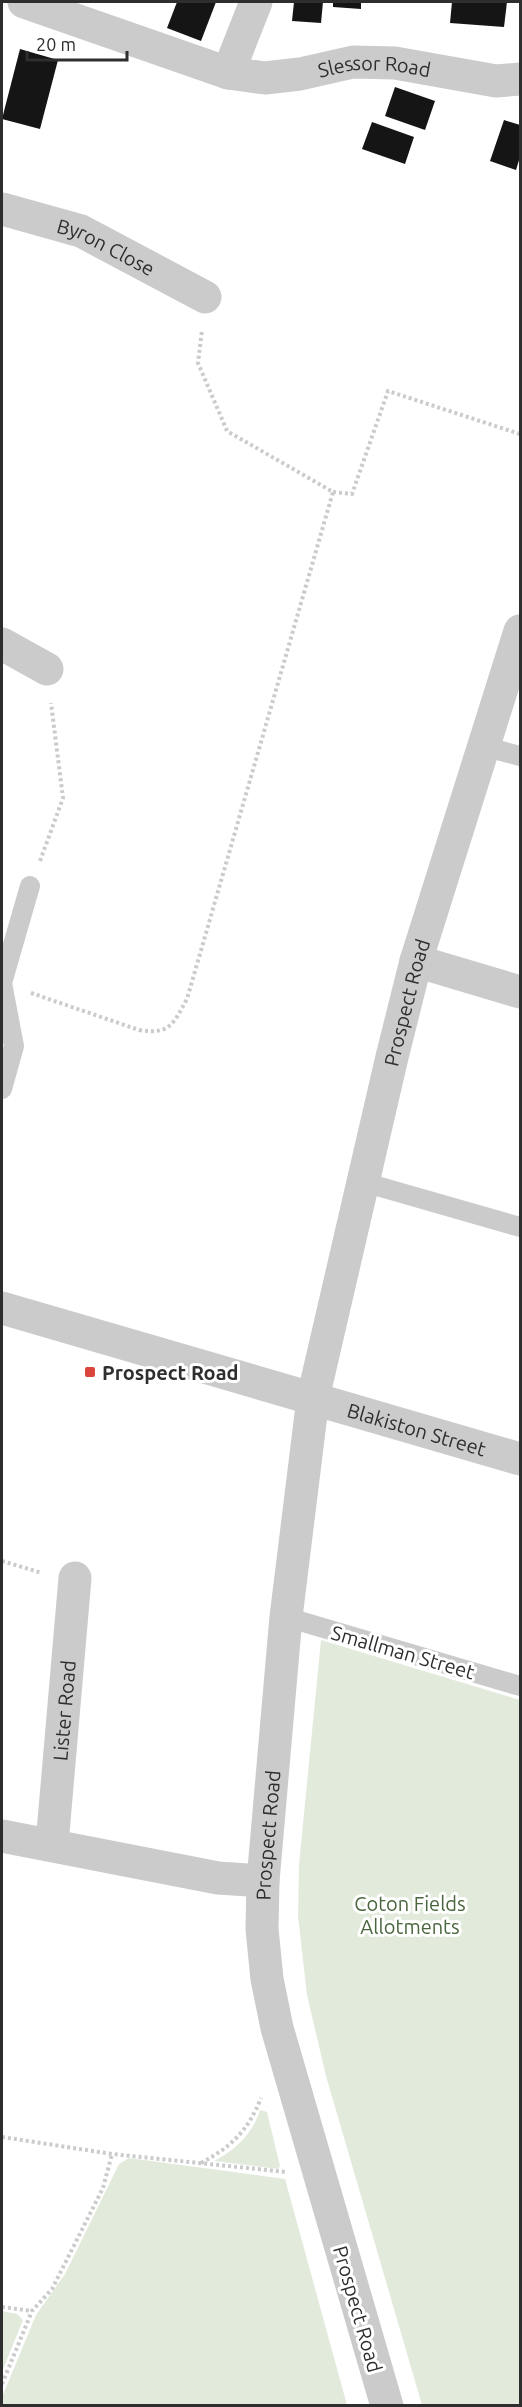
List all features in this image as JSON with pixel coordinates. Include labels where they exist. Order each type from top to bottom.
[{"type":"street","name":"Slessor Road","points":[[24,2],[228,73],[265,78],[300,74],[353,62],[395,63],[496,81],[520,79]]},
{"type":"street","points":[[228,73],[256,2]]},
{"type":"street","name":"Byron Close","points":[[2,209],[81,231],[206,297]]},
{"type":"street","name":"Prospect Road","points":[[387,2406],[277,2028],[267,1979],[262,1929],[263,1881],[286,1617],[313,1398],[416,961],[520,631]]},
{"type":"street","points":[[2,644],[47,669]]},
{"type":"street","points":[[416,961],[520,992]]},
{"type":"street","name":"Blakiston Street","points":[[2,1308],[520,1459]]},
{"type":"street","name":"Lister Road","points":[[52,1844],[75,1578]]},
{"type":"street","points":[[2,1836],[218,1878],[263,1881]]},
{"type":"lane","points":[[483,746],[520,756]]},
{"type":"lane","points":[[2,1089],[14,1046],[2,983],[30,886]]},
{"type":"lane","points":[[363,1182],[520,1227]]},
{"type":"lane","name":"Smallman Street","points":[[286,1617],[520,1686]]},
{"type":"path","points":[[206,297],[198,363],[227,431],[333,492],[352,494],[388,391],[520,434]]},
{"type":"path","points":[[2,983],[139,1030],[157,1033],[173,1025],[187,999],[333,492]]},
{"type":"path","points":[[30,886],[63,798],[47,669]]},
{"type":"path","points":[[2,1561],[31,1571],[75,1578]]},
{"type":"path","points":[[200,2163],[236,2140],[254,2115],[265,2088],[290,2075]]},
{"type":"path","points":[[2,2138],[112,2154],[280,2173],[316,2167]]},
{"type":"path","points":[[2,2384],[32,2311],[52,2289],[103,2188],[112,2154]]},
{"type":"path","points":[[2,2307],[32,2311]]},
{"type":"green space","name":"Coton Fields Allotments","points":[[321,1640],[520,1700],[520,2405],[422,2405],[326,2076],[307,1995],[298,1916],[299,1865]]},
{"type":"green space","points":[[260,2110],[267,2112],[280,2166],[278,2169],[214,2161],[243,2140]]},
{"type":"green space","points":[[129,2158],[285,2179],[347,2405],[2,2405],[2,2397],[36,2315],[65,2274],[119,2164]]},
{"type":"green space","points":[[2,2311],[17,2314],[23,2320],[2,2372]]},
{"type":"building","points":[[177,2],[216,2],[201,41],[167,28]]},
{"type":"building","points":[[294,2],[323,2],[321,23],[292,21]]},
{"type":"building","points":[[333,2],[361,2],[361,9],[333,7]]},
{"type":"building","points":[[452,2],[507,2],[504,27],[450,23]]},
{"type":"building","points":[[20,49],[58,60],[40,129],[2,119]]},
{"type":"building","points":[[395,87],[435,101],[425,130],[385,116]]},
{"type":"building","points":[[504,120],[520,125],[520,157],[516,170],[490,161]]},
{"type":"building","points":[[372,122],[414,137],[405,164],[362,149]]},
{"type":"place","name":"Prospect Road","points":[[90,1372]]}]
